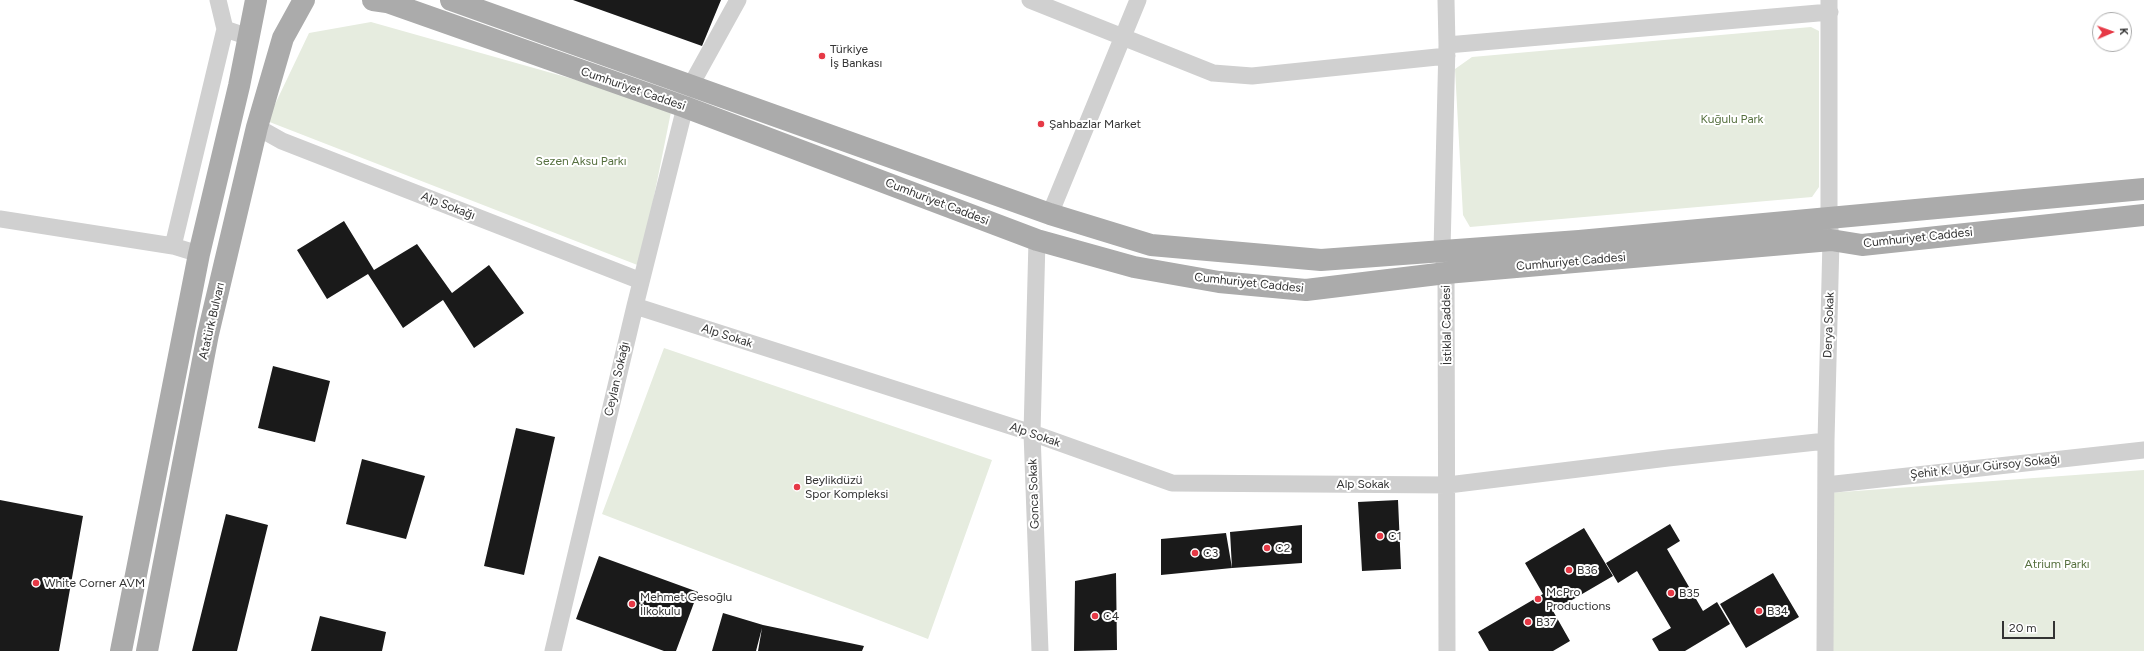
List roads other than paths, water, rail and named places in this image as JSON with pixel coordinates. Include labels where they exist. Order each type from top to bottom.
[{"type":"main road","name":"Atatürk Bulvarı","points":[[121,651],[200,254],[256,0]]},
{"type":"main road","name":"Atatürk Bulvarı","points":[[147,651],[208,334],[257,127],[283,38],[304,0]]},
{"type":"main road","name":"Cumhuriyet Caddesi","points":[[373,0],[387,2],[685,107],[1037,240],[1134,267],[1203,280],[1306,290],[1446,273],[1831,240],[1862,245],[2144,215]]},
{"type":"main road","name":"Cumhuriyet Caddesi","points":[[451,0],[1050,214],[1151,244],[1321,260],[1579,241],[2144,189]]},
{"type":"main road","points":[[685,107],[692,85]]},
{"type":"main road","points":[[1037,240],[1050,214]]},
{"type":"street","points":[[218,0],[225,29]]},
{"type":"street","points":[[174,246],[225,29],[228,0]]},
{"type":"street","points":[[692,85],[738,0]]},
{"type":"street","points":[[1030,0],[1213,73],[1252,76],[1447,51],[1829,6]]},
{"type":"street","points":[[1050,214],[1138,0]]},
{"type":"street","name":"İstiklal Caddesi","points":[[1446,0],[1447,51],[1442,250],[1446,273],[1448,485],[1447,651]]},
{"type":"street","name":"Derya Sokak","points":[[1825,651],[1826,441],[1831,240],[1829,219],[1829,6]]},
{"type":"street","points":[[225,29],[249,37]]},
{"type":"street","name":"Ceylan Sokağı","points":[[553,651],[634,306],[685,107]]},
{"type":"street","name":"Alp Sokağı","points":[[257,127],[282,140],[641,281]]},
{"type":"street","points":[[0,219],[174,246],[200,254]]},
{"type":"street","name":"Gonca Sokak","points":[[1037,240],[1032,433],[1040,651]]},
{"type":"street","name":"Alp Sokak","points":[[634,306],[1032,433],[1172,483],[1448,485],[1660,459],[1826,441]]},
{"type":"street","name":"Şehit K. Uğur Gürsoy Sokağı","points":[[1826,485],[2144,450]]},
{"type":"place","name":"Türkiye İş Bankası","points":[[822,56]]},
{"type":"place","name":"Şahbazlar Market","points":[[1041,124]]},
{"type":"place","name":"Beylikdüzü Spor Kompleksi","points":[[797,487]]},
{"type":"place","name":"C1","points":[[1380,536]]},
{"type":"place","name":"C2","points":[[1267,548]]},
{"type":"place","name":"C3","points":[[1195,553]]},
{"type":"place","name":"B36","points":[[1569,570]]},
{"type":"place","name":"White Corner AVM","points":[[36,583]]},
{"type":"place","name":"B35","points":[[1671,593]]},
{"type":"place","name":"McPro Productions","points":[[1538,599]]},
{"type":"place","name":"Mehmet Gesoğlu İlkokulu","points":[[632,604]]},
{"type":"place","name":"B34","points":[[1759,611]]},
{"type":"place","name":"C4","points":[[1095,616]]},
{"type":"place","name":"B37","points":[[1528,622]]},
{"type":"park label","name":"Kuğulu Park","points":[[1732,119]]},
{"type":"park label","name":"Sezen Aksu Parkı","points":[[581,161]]},
{"type":"park label","name":"Atrium Parkı","points":[[2057,564]]}]
